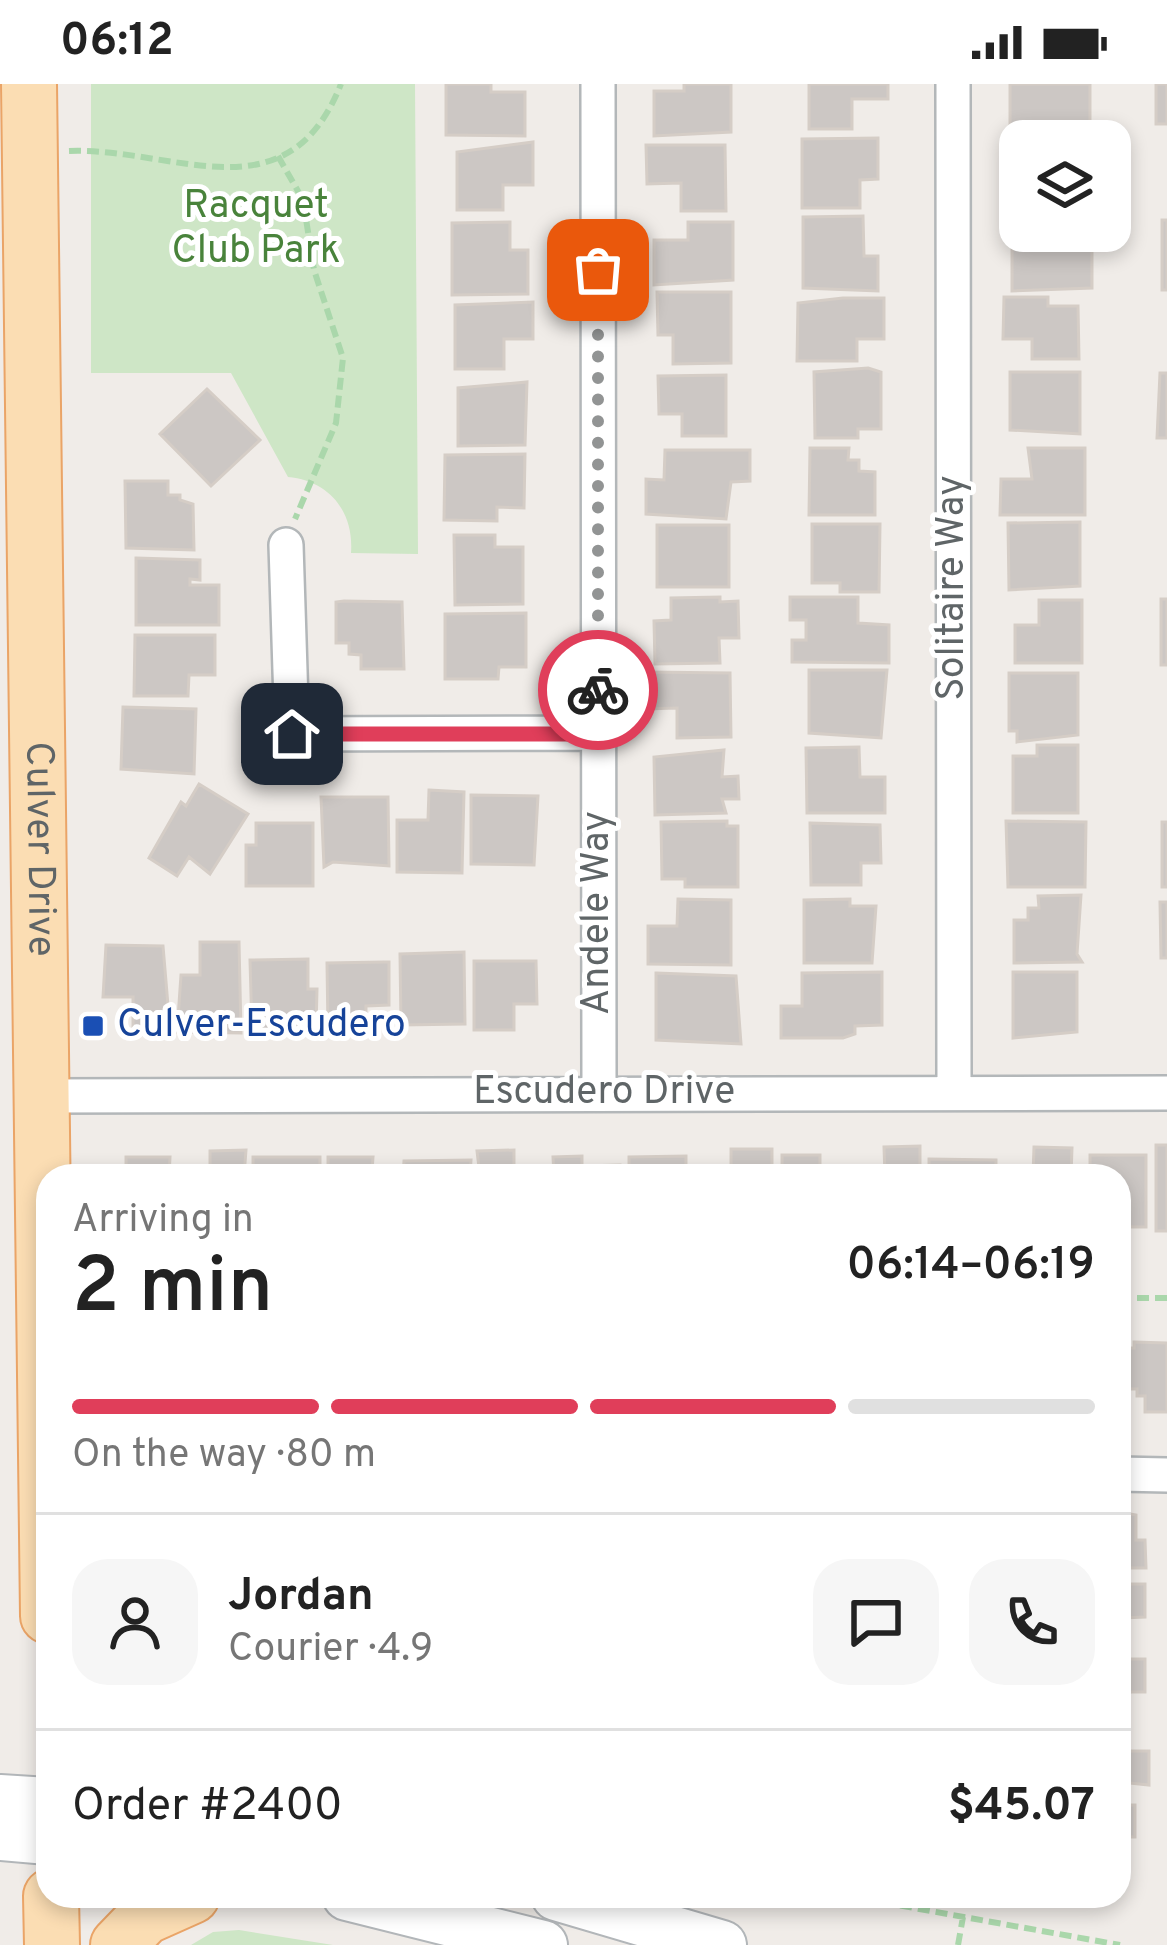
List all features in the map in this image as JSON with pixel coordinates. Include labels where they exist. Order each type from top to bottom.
[{"type":"main road","name":"Culver Drive","points":[[29,84],[42,1164]]},
{"type":"main road","points":[[0,1799],[36,1801]]},
{"type":"main road","points":[[0,1836],[36,1839]]},
{"type":"main road","points":[[51,1908],[52,1945]]},
{"type":"main road","points":[[118,1945],[145,1917],[165,1908]]},
{"type":"main road","points":[[395,1908],[543,1945]]},
{"type":"main road","points":[[597,1908],[722,1945]]},
{"type":"street","name":"Andele Way","points":[[598,84],[598,1093]]},
{"type":"street","name":"Solitaire Way","points":[[953,84],[954,1092]]},
{"type":"street","points":[[286,545],[292,734],[598,734]]},
{"type":"street","name":"Escudero Drive","points":[[41,1096],[1167,1093]]},
{"type":"street","points":[[1131,1474],[1167,1474]]},
{"type":"path","points":[[30,153],[110,150],[222,172],[278,156],[317,130],[341,84]]},
{"type":"path","points":[[278,156],[303,200],[314,270],[343,358],[336,422],[313,467],[286,545]]},
{"type":"path","points":[[1131,1298],[1167,1298]]},
{"type":"path","points":[[913,1908],[1120,1945]]},
{"type":"path","points":[[958,1945],[963,1917]]},
{"type":"green space","name":"Racquet Club Park","points":[[91,84],[415,84],[418,554],[351,553],[348,524],[336,501],[316,485],[288,477],[231,373],[91,373]]},
{"type":"green space","points":[[239,1930],[333,1945],[191,1945],[213,1932]]},
{"type":"building","points":[[446,84],[491,84],[491,92],[525,92],[525,136],[446,135]]},
{"type":"building","points":[[684,84],[731,84],[731,132],[654,136],[654,91],[684,91]]},
{"type":"building","points":[[809,84],[888,84],[888,99],[852,99],[852,129],[809,129]]},
{"type":"building","points":[[1010,84],[1090,84],[1090,120],[1010,120]]},
{"type":"building","points":[[1156,84],[1167,84],[1167,124],[1156,124]]},
{"type":"building","points":[[878,138],[878,179],[860,180],[860,208],[802,208],[802,139]]},
{"type":"building","points":[[533,142],[533,185],[503,185],[503,210],[457,210],[457,152]]},
{"type":"building","points":[[646,145],[725,145],[726,211],[681,211],[681,183],[647,184]]},
{"type":"building","points":[[863,216],[864,256],[878,256],[878,291],[803,288],[803,217]]},
{"type":"building","points":[[1162,220],[1167,220],[1167,290],[1162,290]]},
{"type":"building","points":[[510,222],[510,250],[528,250],[528,294],[452,295],[452,223]]},
{"type":"building","points":[[688,222],[733,222],[733,280],[654,285],[654,240],[688,240]]},
{"type":"building","points":[[1012,252],[1092,252],[1092,288],[1012,291]]},
{"type":"building","points":[[657,292],[731,292],[731,363],[673,364],[673,335],[658,335]]},
{"type":"building","points":[[1004,297],[1048,297],[1048,306],[1078,306],[1079,359],[1032,359],[1032,339],[1003,339]]},
{"type":"building","points":[[884,298],[884,339],[857,339],[857,361],[797,361],[798,303]]},
{"type":"building","points":[[533,302],[533,339],[504,339],[504,369],[455,369],[455,305]]},
{"type":"building","points":[[868,368],[881,372],[881,429],[858,429],[858,438],[815,438],[814,372]]},
{"type":"building","points":[[1010,372],[1080,372],[1080,434],[1010,430]]},
{"type":"building","points":[[1160,373],[1167,373],[1167,438],[1157,438]]},
{"type":"building","points":[[726,375],[726,436],[682,436],[682,414],[659,414],[658,376]]},
{"type":"building","points":[[527,382],[525,445],[458,446],[458,388]]},
{"type":"building","points":[[207,389],[260,440],[211,486],[160,434]]},
{"type":"building","points":[[810,448],[849,448],[848,460],[859,460],[859,471],[875,472],[875,515],[809,515]]},
{"type":"building","points":[[1028,448],[1085,448],[1085,515],[1000,515],[1001,479],[1032,479]]},
{"type":"building","points":[[665,450],[750,450],[750,481],[731,482],[726,519],[646,514],[646,479],[664,480]]},
{"type":"building","points":[[525,454],[524,508],[497,507],[497,521],[444,520],[445,455]]},
{"type":"building","points":[[125,481],[168,481],[168,495],[180,495],[180,500],[193,504],[194,550],[126,548]]},
{"type":"building","points":[[1080,522],[1080,586],[1009,590],[1008,523]]},
{"type":"building","points":[[812,524],[880,524],[879,592],[840,592],[840,583],[812,583]]},
{"type":"building","points":[[657,525],[729,525],[729,587],[657,587]]},
{"type":"building","points":[[454,535],[495,535],[495,547],[523,547],[523,604],[455,605]]},
{"type":"building","points":[[136,558],[200,560],[200,580],[190,579],[190,585],[219,585],[219,625],[136,625]]},
{"type":"building","points":[[720,597],[720,602],[738,601],[739,638],[719,638],[720,663],[655,664],[654,621],[671,620],[671,598]]},
{"type":"building","points":[[790,597],[858,597],[858,623],[889,625],[889,663],[792,662],[792,640],[806,640],[806,620],[790,620]]},
{"type":"building","points":[[1161,599],[1167,599],[1167,665],[1161,665]]},
{"type":"building","points":[[1039,600],[1082,600],[1082,663],[1015,663],[1015,625],[1039,625]]},
{"type":"building","points":[[336,602],[402,602],[404,669],[361,669],[361,655],[349,654],[349,643],[336,643]]},
{"type":"building","points":[[526,613],[526,667],[499,667],[498,679],[445,679],[445,614]]},
{"type":"building","points":[[135,635],[215,635],[215,675],[189,675],[188,696],[134,696]]},
{"type":"building","points":[[809,670],[887,670],[881,738],[809,733]]},
{"type":"building","points":[[646,672],[730,673],[731,737],[677,738],[677,708],[646,709]]},
{"type":"building","points":[[1009,673],[1078,673],[1078,735],[1017,742],[1017,731],[1009,731]]},
{"type":"building","points":[[123,707],[196,709],[194,774],[121,769]]},
{"type":"building","points":[[1037,745],[1078,745],[1078,813],[1013,813],[1013,756],[1037,756]]},
{"type":"building","points":[[859,747],[860,777],[885,777],[885,813],[807,813],[806,748]]},
{"type":"building","points":[[724,750],[722,777],[738,776],[739,799],[722,799],[726,813],[655,815],[654,757]]},
{"type":"building","points":[[199,784],[248,814],[210,874],[189,857],[177,876],[149,858],[181,802],[186,806]]},
{"type":"building","points":[[429,790],[464,792],[462,873],[397,872],[397,820],[428,820]]},
{"type":"building","points":[[471,795],[538,796],[534,865],[471,864]]},
{"type":"building","points":[[321,797],[388,797],[389,866],[333,862],[324,867]]},
{"type":"building","points":[[727,821],[727,826],[738,826],[738,887],[685,887],[685,879],[662,879],[661,822]]},
{"type":"building","points":[[1006,821],[1086,822],[1085,887],[1008,887]]},
{"type":"building","points":[[1162,822],[1167,822],[1167,887],[1162,887]]},
{"type":"building","points":[[256,823],[313,823],[313,886],[246,886],[246,845],[256,845]]},
{"type":"building","points":[[810,823],[880,825],[881,863],[861,863],[861,885],[811,885]]},
{"type":"building","points":[[1081,895],[1077,954],[1082,962],[1014,963],[1014,920],[1028,920],[1028,908],[1039,908],[1038,896]]},
{"type":"building","points":[[678,899],[731,900],[731,965],[648,964],[648,926],[677,926]]},
{"type":"building","points":[[850,899],[850,906],[876,906],[872,963],[804,963],[804,900]]},
{"type":"building","points":[[1160,902],[1167,902],[1167,958],[1161,958]]},
{"type":"building","points":[[200,942],[239,942],[241,1033],[177,1032],[181,975],[200,975]]},
{"type":"building","points":[[106,945],[163,946],[170,1029],[133,1028],[133,997],[103,997]]},
{"type":"building","points":[[464,952],[465,1024],[401,1025],[400,954]]},
{"type":"building","points":[[308,959],[308,989],[317,989],[316,1029],[252,1030],[250,960]]},
{"type":"building","points":[[474,961],[536,961],[537,1004],[514,1004],[514,1030],[474,1030]]},
{"type":"building","points":[[389,962],[389,1005],[366,1006],[366,1028],[328,1028],[327,963]]},
{"type":"building","points":[[882,972],[882,1025],[855,1026],[855,1034],[843,1038],[781,1038],[781,1006],[802,1006],[802,973]]},
{"type":"building","points":[[1013,972],[1077,972],[1077,1032],[1013,1038]]},
{"type":"building","points":[[656,973],[736,976],[741,1044],[656,1040]]},
{"type":"building","points":[[1156,1145],[1167,1145],[1167,1231],[1156,1231]]},
{"type":"building","points":[[920,1146],[920,1164],[885,1164],[884,1147]]},
{"type":"building","points":[[1034,1147],[1072,1148],[1071,1164],[1033,1164]]},
{"type":"building","points":[[731,1149],[772,1149],[772,1164],[731,1164]]},
{"type":"building","points":[[246,1150],[245,1164],[210,1164],[210,1151]]},
{"type":"building","points":[[514,1150],[514,1164],[479,1164],[477,1151]]},
{"type":"building","points":[[782,1155],[820,1155],[820,1164],[782,1164]]},
{"type":"building","points":[[1090,1155],[1146,1155],[1146,1227],[1131,1227],[1131,1164],[1090,1164]]},
{"type":"building","points":[[582,1156],[582,1164],[553,1164],[553,1157]]},
{"type":"building","points":[[686,1156],[686,1164],[629,1164],[629,1157]]},
{"type":"building","points":[[126,1157],[170,1157],[170,1164],[126,1164]]},
{"type":"building","points":[[253,1157],[320,1157],[320,1164],[253,1164]]},
{"type":"building","points":[[328,1157],[373,1157],[372,1164],[328,1164]]},
{"type":"building","points":[[929,1159],[996,1160],[996,1164],[929,1164]]},
{"type":"building","points":[[471,1160],[471,1164],[404,1161]]},
{"type":"building","points":[[1134,1342],[1167,1343],[1167,1412],[1145,1412],[1145,1396],[1131,1389]]},
{"type":"building","points":[[1131,1514],[1136,1515],[1136,1540],[1145,1540],[1146,1568],[1131,1568]]},
{"type":"building","points":[[1131,1584],[1145,1584],[1145,1617],[1131,1618]]},
{"type":"building","points":[[1131,1659],[1145,1659],[1145,1692],[1131,1692]]},
{"type":"building","points":[[1131,1751],[1149,1751],[1149,1785],[1131,1783]]},
{"type":"building","points":[[1131,1805],[1135,1805],[1135,1837],[1131,1837]]},
{"type":"way so far","points":[[598,270],[598,690]]},
{"type":"place","name":"Culver-Escudero","points":[[93,1026]]},
{"type":"route","points":[[292,734],[598,734],[598,690]]}]
